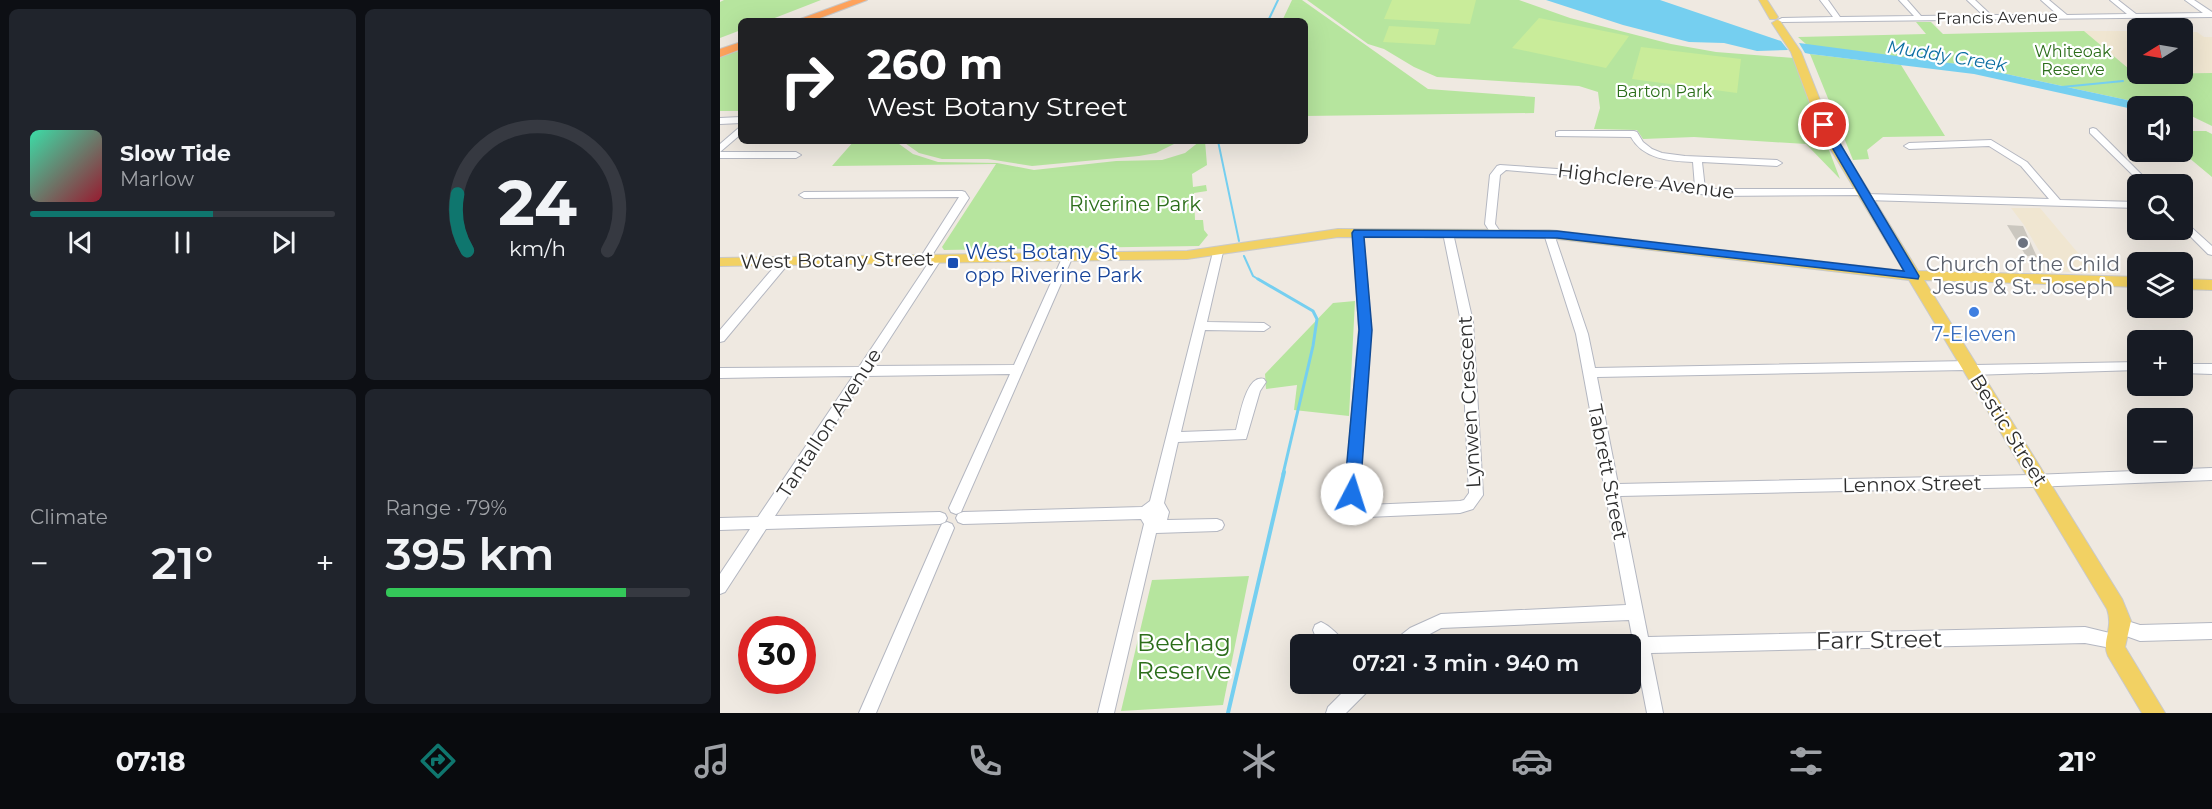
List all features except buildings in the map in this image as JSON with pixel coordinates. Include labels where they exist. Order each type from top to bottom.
[{"type":"highway","points":[[810,18],[862,1]]},
{"type":"highway","points":[[818,18],[862,1]]},
{"type":"highway","points":[[720,51],[738,45]]},
{"type":"main road","name":"Bestic Street","points":[[1763,0],[1794,47],[1827,134],[2115,605],[2121,616],[2115,649],[2154,713]]},
{"type":"main road","name":"West Botany Street","points":[[720,262],[1218,252],[1322,235],[1496,233],[1549,234],[1913,276],[2127,282]]},
{"type":"main road","points":[[2193,284],[2212,285]]},
{"type":"street","points":[[1824,0],[1838,20]]},
{"type":"street","points":[[1903,0],[1919,18]]},
{"type":"street","points":[[1971,0],[1989,17]]},
{"type":"street","points":[[2045,0],[2064,16]]},
{"type":"street","points":[[2114,0],[2134,15]]},
{"type":"street","points":[[2189,0],[2211,15]]},
{"type":"street","name":"Francis Avenue","points":[[1777,20],[2211,15]]},
{"type":"street","points":[[720,121],[738,120]]},
{"type":"street","points":[[2093,131],[2137,174]]},
{"type":"street","points":[[720,149],[738,132]]},
{"type":"street","points":[[1559,134],[1634,134],[1636,141],[1644,148],[1663,156],[1778,163]]},
{"type":"street","points":[[1909,146],[1992,143],[2024,164],[2056,201]]},
{"type":"street","points":[[720,155],[796,155]]},
{"type":"street","points":[[1697,159],[1700,191]]},
{"type":"street","name":"Highclere Avenue","points":[[1496,233],[1490,224],[1496,171],[1506,167],[1537,169],[1700,191],[1864,194],[2127,204]]},
{"type":"street","name":"Tantallon Avenue","points":[[720,587],[863,371],[964,198],[962,194],[804,195]]},
{"type":"street","name":"Lynwen Crescent","points":[[1358,233],[1365,330],[1352,494],[1358,510],[1367,511],[1460,507],[1468,505],[1476,495],[1467,322],[1448,233]]},
{"type":"street","points":[[2193,233],[2212,252]]},
{"type":"street","name":"Tabrett Street","points":[[1549,234],[1578,319],[1639,634]]},
{"type":"street","points":[[1106,713],[1151,517],[1218,252]]},
{"type":"street","points":[[960,513],[1017,369],[1068,256]]},
{"type":"street","points":[[720,338],[785,261]]},
{"type":"street","points":[[1200,326],[1263,327]]},
{"type":"street","points":[[1589,373],[2127,366]]},
{"type":"street","points":[[2193,368],[2212,369]]},
{"type":"street","points":[[720,373],[1017,369]]},
{"type":"street","points":[[1173,437],[1241,435],[1254,389],[1260,382]]},
{"type":"street","name":"Lennox Street","points":[[1611,490],[2212,474]]},
{"type":"street","points":[[867,713],[944,523],[945,512],[1151,517],[1217,525]]},
{"type":"street","points":[[720,524],[763,522],[944,523]]},
{"type":"street","points":[[1415,634],[1441,621],[1634,612]]},
{"type":"street","points":[[1321,630],[1325,634]]},
{"type":"street","name":"Farr Street","points":[[1641,645],[2212,630]]},
{"type":"street","name":"Tabrett Street","points":[[1641,645],[1655,713]]},
{"type":"street","points":[[1334,713],[1353,694]]},
{"type":"shaded area","points":[[2084,31],[2127,31],[2127,67]]},
{"type":"shaded area","points":[[2193,32],[2204,37],[2212,37],[2212,73],[2193,73]]},
{"type":"shaded area","points":[[2011,208],[2040,208],[2095,273],[2051,271],[2024,225]]},
{"type":"green space","points":[[724,0],[821,0],[775,18],[738,18],[738,31],[720,38],[720,2]]},
{"type":"green space","points":[[1292,0],[1302,0],[1428,89],[1535,97],[1534,113],[1308,116],[1308,18],[1283,18]]},
{"type":"green space","name":"Barton Park","points":[[1307,0],[1519,0],[1570,18],[1671,44],[1716,52],[1794,58],[1840,179],[1806,144],[1694,137],[1643,139],[1637,130],[1594,129],[1600,108],[1598,92],[1579,86],[1437,77],[1414,67],[1384,49],[1368,44]]},
{"type":"green space","points":[[1392,0],[1476,0],[1470,24],[1384,19]]},
{"type":"green space","points":[[1539,18],[1629,36],[1606,68],[1512,48]]},
{"type":"green space","name":"Whiteoak Reserve","points":[[1916,22],[1931,22],[1943,34],[2084,31],[2127,67],[2127,84],[2193,84],[2193,73],[2212,73],[2212,126],[2193,117],[2193,96],[2127,96],[2127,100],[1965,65],[1807,45],[1798,37],[1926,34]]},
{"type":"green space","points":[[1389,26],[1439,29],[1435,45],[1383,42]]},
{"type":"green space","points":[[1641,47],[1741,59],[1737,93],[1632,79]]},
{"type":"green space","points":[[738,51],[738,111],[720,111],[720,57]]},
{"type":"green space","points":[[1810,54],[1901,65],[1945,136],[1883,137],[1867,150],[1869,159],[1853,160]]},
{"type":"green space","points":[[2193,131],[2206,131],[2212,134],[2212,177],[2193,161]]},
{"type":"green space","name":"Riverine Park","points":[[851,144],[899,144],[913,154],[938,162],[997,163],[1034,170],[1116,161],[1162,160],[1185,153],[1196,144],[1205,144],[1207,165],[1192,174],[1193,187],[1206,185],[1207,191],[1194,193],[1195,220],[1203,220],[1204,230],[1208,235],[1199,246],[944,250],[942,247],[996,164],[832,166]]},
{"type":"green space","points":[[906,144],[1174,144],[1156,153],[1139,156],[1032,166],[988,159],[942,159],[919,153]]},
{"type":"green space","points":[[1355,301],[1349,416],[1294,410],[1297,385],[1266,389],[1265,374],[1333,303]]},
{"type":"green space","name":"Beehag Reserve","points":[[1249,576],[1223,705],[1121,711],[1152,580]]},
{"type":"water","points":[[1546,0],[1660,0],[1781,41],[1788,50],[1757,51],[1724,43],[1689,42],[1623,25]]},
{"type":"water","points":[[1799,43],[1965,65],[2127,100],[2127,108],[1974,74],[1805,53]]},
{"type":"waterway","points":[[1269,18],[1278,0]]},
{"type":"waterway","points":[[2062,87],[2123,81]]},
{"type":"waterway","points":[[1219,144],[1239,241]]},
{"type":"waterway","points":[[1244,256],[1253,276],[1261,281]]},
{"type":"waterway","points":[[1258,279],[1313,311],[1317,319],[1313,346],[1283,474]]},
{"type":"waterway","points":[[1228,713],[1284,472]]},
{"type":"place","name":"Church of the Child Jesus & St. Joseph","points":[[2023,243]]},
{"type":"place","name":"West Botany St opp Riverine Park","points":[[953,263]]},
{"type":"place","name":"7-Eleven","points":[[1974,312]]},
{"type":"route","points":[[1352,494],[1365,330],[1358,233],[1557,234],[1913,276],[1827,134],[1824,125]]},
{"type":"water label","name":"Muddy Creek","points":[[1947,56]]}]
